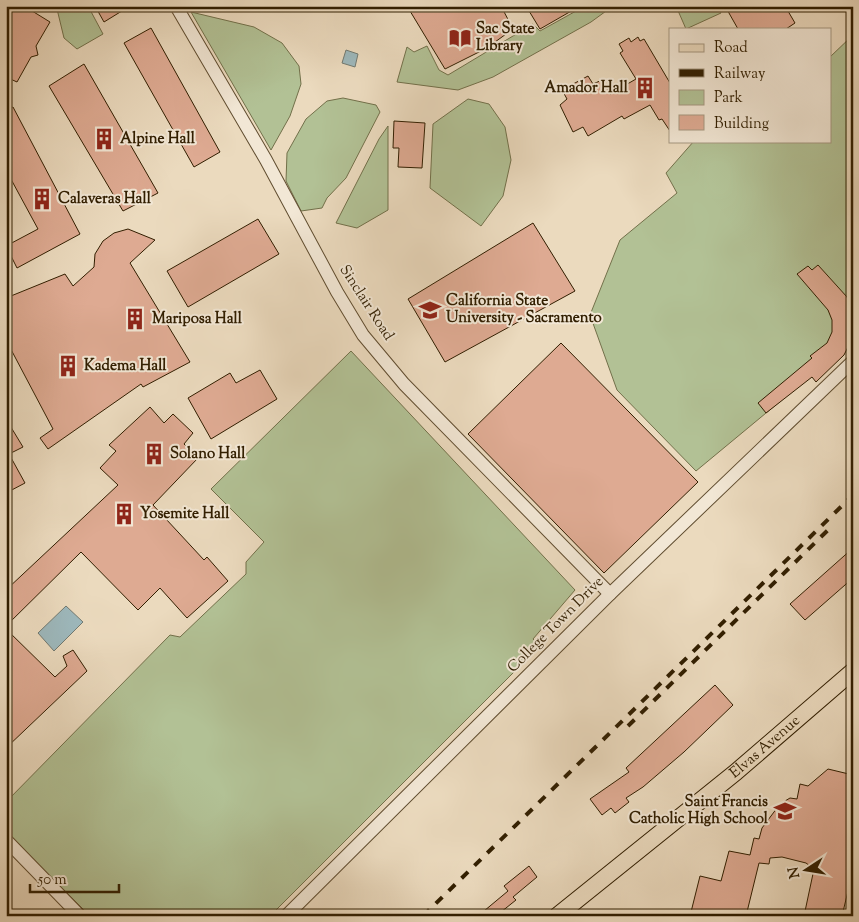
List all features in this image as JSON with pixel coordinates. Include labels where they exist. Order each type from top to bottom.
[{"type":"main road","name":"Elvas Avenue","points":[[557,916],[736,772],[853,671]]},
{"type":"street","name":"Sinclair Road","points":[[176,6],[266,160],[337,292],[363,335],[404,384],[610,594]]},
{"type":"street","name":"College Town Drive","points":[[286,916],[610,594],[853,361]]},
{"type":"street","points":[[6,840],[80,916]]},
{"type":"green space","points":[[52,6],[88,6],[103,34],[77,49],[64,38],[57,9]]},
{"type":"green space","points":[[585,6],[594,6],[598,10],[604,6],[613,6],[591,22],[493,77],[458,90],[397,82],[407,47],[414,52],[427,46],[439,70],[448,75],[533,24],[540,31]]},
{"type":"green space","points":[[676,6],[717,6],[721,13],[688,28],[686,28]]},
{"type":"green space","points":[[191,12],[254,27],[282,43],[299,66],[301,84],[290,116],[271,150]]},
{"type":"green space","points":[[853,35],[853,341],[696,471],[617,390],[590,315],[620,240],[677,193],[666,173],[693,142],[832,142],[832,55]]},
{"type":"green space","points":[[343,98],[376,105],[380,112],[346,178],[327,198],[322,208],[301,211],[286,181],[287,153],[306,119],[327,101]]},
{"type":"green space","points":[[468,99],[489,104],[505,127],[511,160],[503,196],[481,226],[430,188],[433,124]]},
{"type":"green space","points":[[388,126],[388,210],[357,228],[336,223],[379,139]]},
{"type":"green space","points":[[351,351],[575,590],[533,639],[540,646],[270,916],[90,916],[6,832],[6,802],[170,635],[180,637],[246,574],[246,562],[264,542],[211,489]]},
{"type":"water","points":[[346,50],[358,54],[355,67],[342,63]]},
{"type":"water","points":[[66,606],[83,622],[54,651],[38,633]]},
{"type":"building","points":[[6,6],[24,6],[50,22],[36,46],[38,55],[31,57],[17,82],[6,77]]},
{"type":"building","points":[[95,6],[130,6],[104,22]]},
{"type":"building","name":"Sac State Library","points":[[407,6],[501,6],[513,29],[495,42],[494,49],[489,47],[445,69]]},
{"type":"building","name":"Sac State Library","points":[[526,6],[580,6],[540,29]]},
{"type":"building","points":[[725,6],[785,6],[795,23],[788,28],[737,28]]},
{"type":"building","points":[[151,28],[220,152],[194,167],[124,43]]},
{"type":"building","name":"Amador Hall","points":[[638,37],[640,41],[644,39],[669,81],[669,130],[662,119],[659,120],[650,105],[624,119],[622,116],[588,136],[583,127],[573,132],[560,105],[567,99],[562,90],[588,76],[593,84],[602,80],[610,94],[636,79],[620,53],[623,51],[619,44],[629,38],[631,42]]},
{"type":"building","name":"Alpine Hall","points":[[84,64],[158,193],[123,211],[49,86]]},
{"type":"building","name":"Calaveras Hall","points":[[13,107],[80,234],[17,268],[6,246],[38,229],[6,170],[6,110]]},
{"type":"building","points":[[394,121],[425,123],[422,168],[398,167],[399,148],[393,148]]},
{"type":"building","points":[[258,219],[279,254],[188,307],[167,271]]},
{"type":"building","points":[[533,223],[575,291],[445,362],[408,299]]},
{"type":"building","points":[[128,229],[155,240],[130,263],[190,362],[143,387],[141,384],[48,449],[40,438],[53,429],[6,340],[6,298],[65,274],[73,286],[94,267],[95,254],[103,241],[114,233]]},
{"type":"building","points":[[818,265],[847,297],[853,314],[853,337],[844,355],[816,382],[812,377],[766,413],[758,403],[812,358],[810,356],[827,343],[832,332],[832,320],[828,310],[797,274],[808,266],[812,270]]},
{"type":"building","points":[[561,343],[698,482],[604,573],[468,434]]},
{"type":"building","points":[[260,370],[277,399],[211,439],[188,398],[230,373],[236,383]]},
{"type":"building","points":[[150,407],[164,423],[173,414],[193,433],[184,444],[198,458],[153,505],[204,560],[207,557],[228,581],[187,618],[160,588],[138,610],[81,552],[6,626],[6,590],[118,485],[100,468],[116,451],[109,445]]},
{"type":"building","points":[[6,419],[23,447],[9,454],[25,483],[6,493]]},
{"type":"building","points":[[853,548],[853,578],[805,620],[790,604]]},
{"type":"building","points":[[6,629],[55,677],[67,666],[63,656],[73,650],[87,671],[6,748]]},
{"type":"building","points":[[715,685],[733,705],[684,752],[643,787],[626,798],[629,802],[615,813],[611,808],[602,815],[590,799],[629,772],[626,768]]},
{"type":"building","points":[[828,769],[853,775],[853,870],[842,916],[804,916],[814,869],[806,863],[782,857],[770,858],[769,864],[759,863],[746,916],[690,916],[700,876],[721,881],[729,851],[750,855],[754,838],[759,839],[762,828],[780,804],[790,798],[797,799],[800,784],[808,786]]},
{"type":"building","points":[[529,866],[537,877],[513,897],[516,900],[496,916],[488,916],[484,911],[508,891],[504,886]]},
{"type":"railway","points":[[423,916],[853,495]]},
{"type":"railway","points":[[628,726],[828,530]]},
{"type":"place","name":"Sac State Library","points":[[460,38]]},
{"type":"place","name":"Amador Hall","points":[[645,88]]},
{"type":"place","name":"Alpine Hall","points":[[104,139]]},
{"type":"place","name":"Calaveras Hall","points":[[42,199]]},
{"type":"place","name":"California State University - Sacramento","points":[[430,310]]},
{"type":"place","name":"Mariposa Hall","points":[[135,319]]},
{"type":"place","name":"Kadema Hall","points":[[68,366]]},
{"type":"place","name":"Solano Hall","points":[[154,454]]},
{"type":"place","name":"Yosemite Hall","points":[[124,514]]},
{"type":"place","name":"Saint Francis Catholic High School","points":[[785,811]]}]
